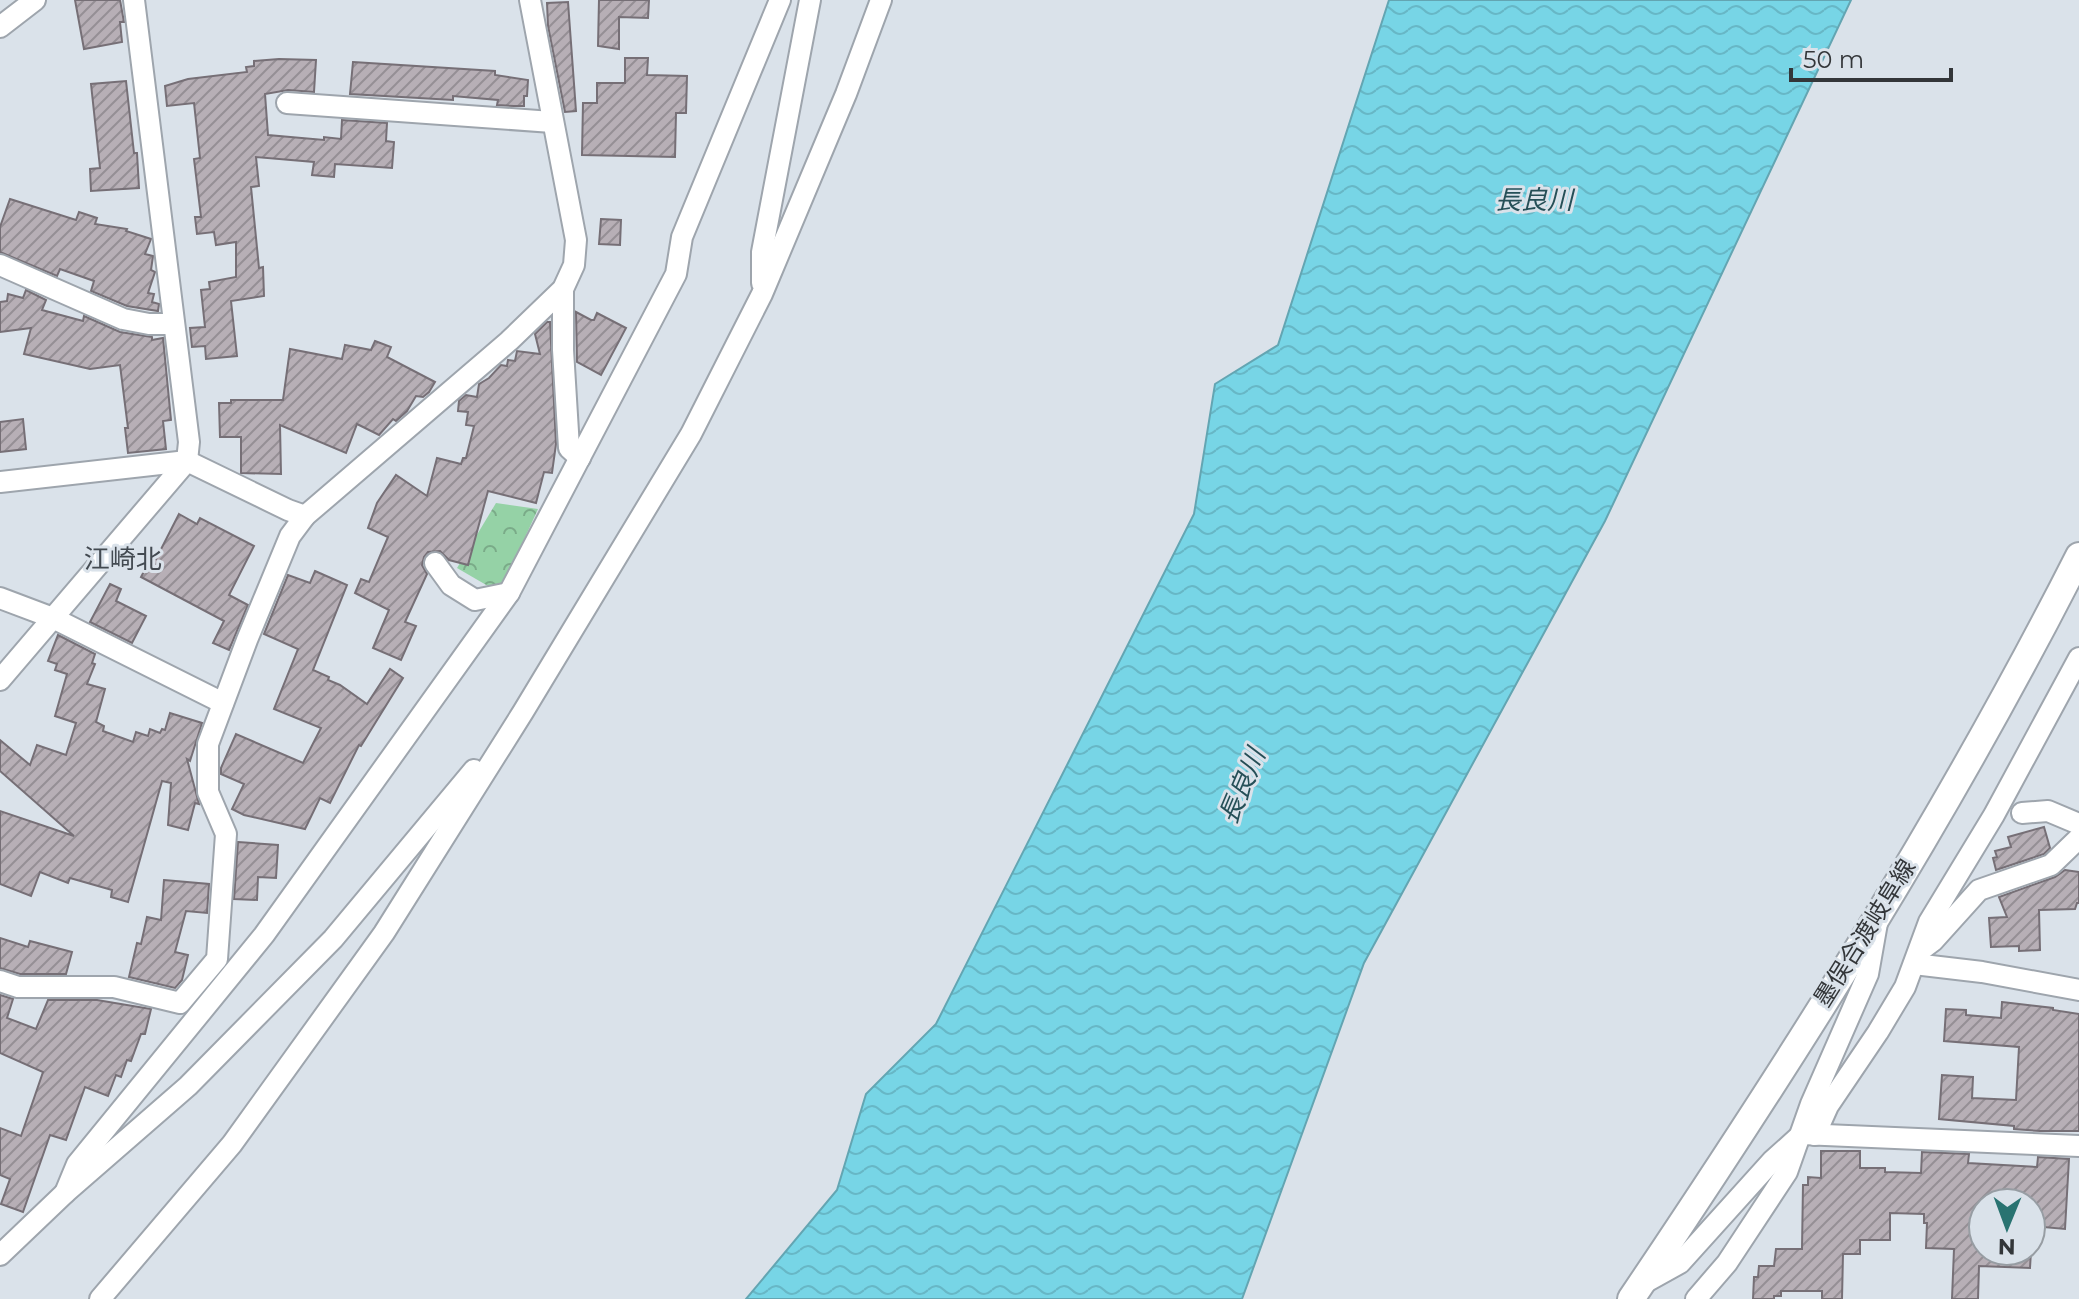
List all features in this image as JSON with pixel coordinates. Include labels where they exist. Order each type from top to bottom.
[{"type":"main road","name":"墨俣合渡岐阜線","points":[[1636,1292],[1678,1231],[1879,911],[1940,809],[2079,556]]},
{"type":"street","points":[[0,27],[35,0]]},
{"type":"street","points":[[0,680],[187,461],[189,442],[134,0]]},
{"type":"street","points":[[0,981],[18,987],[114,987],[180,1003],[217,959],[226,834],[208,792],[208,744],[290,536],[305,516],[509,341],[563,289],[574,265],[576,240],[530,0]]},
{"type":"street","points":[[65,1193],[77,1164],[264,935],[509,593],[676,274],[682,237],[780,0]]},
{"type":"street","points":[[762,294],[762,252],[810,0]]},
{"type":"street","points":[[100,1299],[232,1144],[384,933],[523,712],[691,434],[762,294],[846,94],[881,0]]},
{"type":"street","points":[[287,103],[552,122]]},
{"type":"street","points":[[0,265],[123,319],[149,324],[174,324]]},
{"type":"street","points":[[563,289],[569,448],[580,458]]},
{"type":"street","points":[[0,482],[187,461],[305,516]]},
{"type":"street","points":[[435,563],[451,585],[475,600],[509,593]]},
{"type":"street","points":[[0,598],[53,618],[223,703]]},
{"type":"street","points":[[1696,1299],[1727,1263],[1905,987],[1929,922],[1994,815],[2079,658]]},
{"type":"street","points":[[0,1255],[65,1193],[188,1086],[333,939],[523,712]]},
{"type":"street","points":[[2022,813],[2048,811],[2079,824]]},
{"type":"street","points":[[1916,958],[1979,890],[2051,865],[2079,838]]},
{"type":"street","points":[[1808,1134],[1811,1104],[1868,974],[1879,911]]},
{"type":"street","points":[[1916,958],[2079,990]]},
{"type":"street","points":[[1636,1292],[1680,1263],[1772,1161],[1808,1134],[2079,1146]]},
{"type":"green space","points":[[496,503],[538,509],[502,588],[488,586],[457,568]]},
{"type":"water","name":"長良川","points":[[1389,0],[1851,0],[1605,521],[1364,963],[1242,1299],[746,1299],[837,1190],[866,1094],[936,1024],[1194,514],[1215,384],[1278,345]]},
{"type":"building","points":[[75,0],[120,0],[124,22],[120,22],[122,42],[84,49]]},
{"type":"building","points":[[599,0],[649,0],[648,18],[619,17],[619,49],[598,46]]},
{"type":"building","points":[[568,2],[576,111],[565,112],[548,26],[547,3]]},
{"type":"building","points":[[625,58],[648,58],[647,75],[687,76],[686,113],[676,113],[675,157],[582,155],[583,103],[597,103],[597,83],[625,83]]},
{"type":"building","points":[[316,60],[314,92],[288,90],[265,94],[268,135],[341,139],[342,120],[387,123],[386,141],[394,142],[392,168],[335,164],[334,177],[312,175],[314,162],[256,157],[259,186],[251,187],[259,268],[263,267],[264,296],[231,301],[237,356],[206,359],[205,346],[192,347],[190,328],[205,327],[201,290],[210,289],[209,282],[236,277],[236,242],[216,245],[214,232],[197,234],[195,217],[201,217],[194,159],[200,158],[194,103],[167,106],[165,86],[188,79],[247,72],[246,67],[254,66],[254,61]]},
{"type":"building","points":[[353,62],[495,71],[495,75],[528,80],[527,96],[524,96],[524,106],[514,106],[497,105],[498,100],[453,96],[453,100],[350,94]]},
{"type":"building","points":[[126,81],[139,188],[91,191],[90,169],[100,168],[91,84]]},
{"type":"building","points":[[10,199],[76,220],[79,212],[97,218],[95,224],[127,229],[151,239],[145,254],[153,256],[151,270],[155,272],[148,293],[154,294],[152,302],[159,304],[158,311],[127,306],[91,291],[94,281],[60,269],[57,276],[0,252],[0,227]]},
{"type":"building","points":[[601,219],[621,220],[620,245],[599,244]]},
{"type":"building","points":[[26,290],[46,300],[42,310],[83,321],[84,316],[120,332],[152,337],[152,340],[163,338],[171,420],[163,421],[166,449],[128,453],[120,365],[90,369],[24,354],[31,328],[0,332],[0,302],[7,301],[8,294],[23,298]]},
{"type":"building","points":[[576,312],[591,320],[597,313],[626,328],[601,375],[577,362]]},
{"type":"building","points":[[550,322],[556,444],[552,473],[544,472],[536,503],[488,491],[468,565],[449,560],[440,551],[428,552],[424,557],[422,565],[427,574],[405,622],[416,626],[401,660],[373,648],[389,610],[355,593],[361,579],[369,582],[388,537],[368,528],[377,503],[396,475],[427,496],[437,458],[461,464],[466,458],[474,426],[466,425],[468,412],[458,411],[459,401],[466,395],[477,397],[479,384],[501,365],[507,366],[508,360],[515,361],[517,351],[540,354],[535,334]]},
{"type":"building","points":[[375,341],[391,347],[387,357],[435,382],[429,392],[423,397],[416,396],[407,411],[396,421],[393,419],[379,435],[357,424],[346,453],[280,425],[281,474],[241,473],[241,437],[220,437],[219,403],[231,403],[231,400],[283,400],[290,349],[342,359],[345,345],[371,350]]},
{"type":"building","points":[[23,419],[26,449],[0,452],[0,422]]},
{"type":"building","points":[[179,514],[197,524],[200,518],[254,546],[229,595],[248,605],[229,650],[213,643],[224,621],[141,577],[152,556],[156,559]]},
{"type":"building","points":[[315,571],[347,585],[313,670],[329,677],[328,680],[367,704],[390,669],[403,678],[359,745],[330,803],[320,798],[305,829],[244,815],[232,809],[244,784],[221,774],[221,768],[236,734],[303,763],[321,728],[274,709],[298,649],[264,634],[288,575],[310,583]]},
{"type":"building","points":[[110,584],[121,589],[116,601],[146,616],[132,643],[90,622]]},
{"type":"building","points":[[58,635],[95,654],[92,663],[95,664],[87,684],[105,689],[96,722],[104,726],[103,731],[133,742],[136,732],[148,736],[150,729],[160,733],[162,729],[165,730],[170,713],[202,723],[190,761],[187,759],[199,804],[195,803],[188,830],[168,825],[171,783],[162,781],[128,902],[111,897],[112,890],[70,878],[68,883],[40,872],[31,896],[0,884],[0,811],[74,836],[0,771],[0,740],[30,765],[37,745],[66,755],[76,723],[55,716],[67,674],[55,670],[57,664],[48,661]]},
{"type":"building","points":[[2044,827],[2050,848],[2044,854],[1996,870],[1995,851],[2011,847],[2008,837]]},
{"type":"building","points":[[238,842],[278,845],[276,878],[258,877],[257,900],[234,899]]},
{"type":"building","points":[[2065,870],[2079,872],[2079,903],[2075,909],[2039,910],[2040,950],[2019,951],[2019,946],[1991,947],[1989,918],[2007,917],[1999,897],[2055,877]]},
{"type":"building","points":[[164,880],[209,884],[207,913],[186,911],[175,952],[188,955],[182,980],[175,988],[129,977],[147,917],[161,920]]},
{"type":"building","points":[[0,938],[28,947],[30,941],[72,952],[66,974],[20,974],[0,968]]},
{"type":"building","points":[[0,995],[13,999],[7,1018],[36,1029],[48,1000],[97,1000],[151,1009],[145,1034],[141,1034],[121,1077],[116,1075],[108,1096],[85,1087],[66,1140],[50,1135],[23,1212],[1,1204],[10,1179],[0,1175],[0,1128],[21,1136],[43,1072],[0,1053]]},
{"type":"building","points":[[2002,1002],[2079,1014],[2079,1131],[2014,1129],[2014,1126],[1939,1119],[1942,1075],[1973,1077],[1972,1098],[2016,1100],[2019,1047],[1944,1041],[1946,1009],[1966,1010],[1966,1015],[2001,1018]]},
{"type":"building","points":[[1821,1151],[1860,1151],[1860,1168],[1885,1168],[1885,1172],[1921,1173],[1922,1152],[1969,1154],[1968,1163],[2037,1167],[2038,1157],[2069,1159],[2065,1229],[2047,1227],[2047,1187],[1967,1187],[1967,1267],[1979,1267],[1978,1299],[1952,1299],[1954,1249],[1926,1248],[1927,1223],[1924,1223],[1924,1214],[1890,1213],[1890,1240],[1860,1240],[1860,1254],[1843,1254],[1842,1299],[1822,1299],[1822,1291],[1781,1291],[1781,1296],[1774,1296],[1774,1299],[1753,1299],[1754,1277],[1758,1277],[1759,1266],[1774,1266],[1776,1249],[1802,1249],[1803,1185],[1808,1185],[1808,1177],[1821,1178]]},
{"type":"district","name":"江崎北","points":[[123,559]]}]
